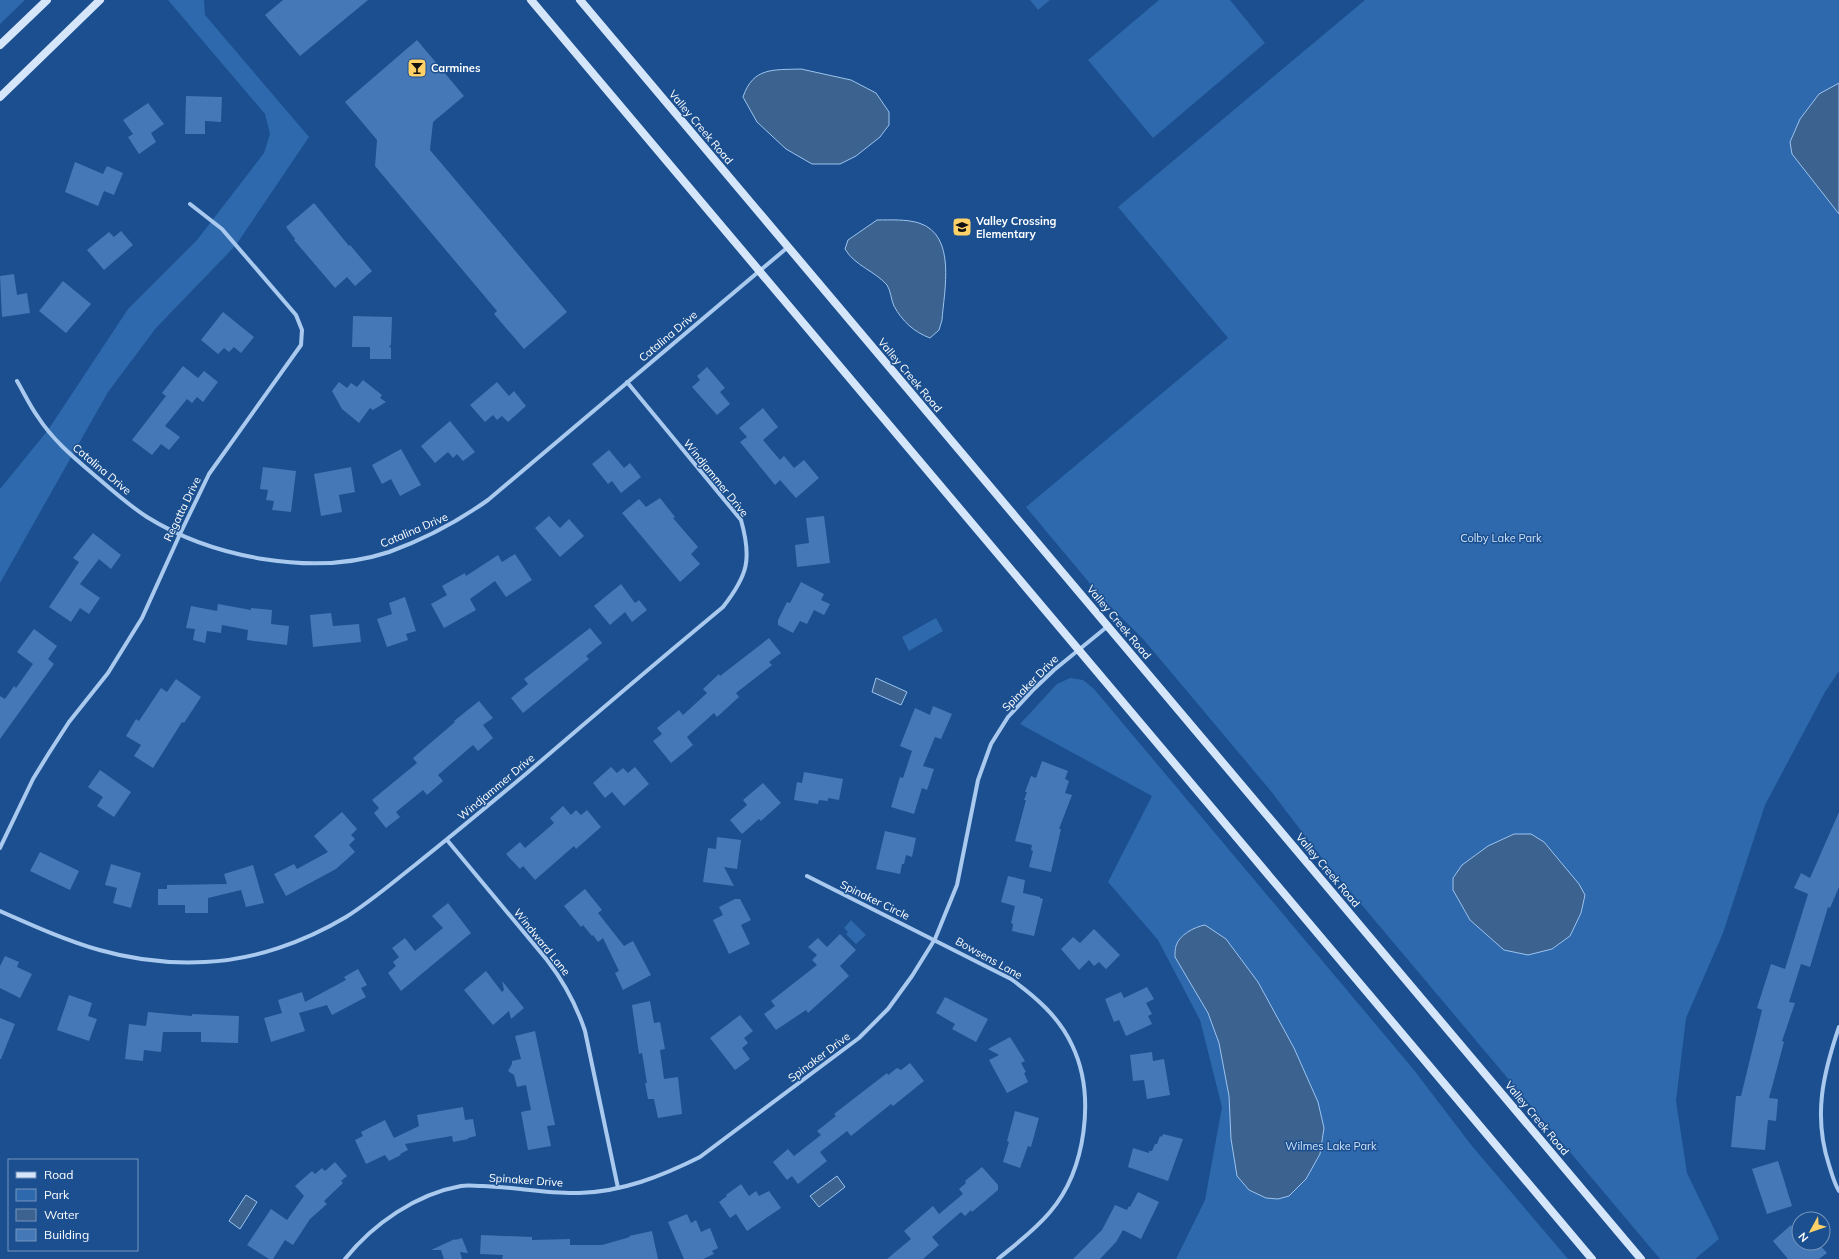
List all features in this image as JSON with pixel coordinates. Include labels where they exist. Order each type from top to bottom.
[{"type":"main road","points":[[0,45],[47,0]]},
{"type":"main road","points":[[0,97],[100,0]]},
{"type":"main road","points":[[531,0],[1592,1259]]},
{"type":"main road","name":"Valley Creek Road","points":[[580,0],[1641,1259]]},
{"type":"street","name":"Regatta Drive","points":[[0,848],[33,779],[49,753],[69,722],[108,673],[142,618],[209,474],[301,345],[302,330],[296,315],[222,229],[190,204]]},
{"type":"street","name":"Catalina Drive","points":[[17,380],[38,418],[64,449],[123,500],[147,517],[180,534],[220,549],[253,557],[285,562],[318,563],[350,560],[388,552],[431,535],[463,518],[488,500],[788,247]]},
{"type":"street","name":"Windjammer Drive","points":[[0,912],[58,937],[97,951],[135,960],[174,963],[201,963],[244,957],[282,947],[316,933],[347,916],[447,840],[723,607],[743,578],[748,559],[746,538],[741,520],[627,382]]},
{"type":"street","name":"Spinaker Drive","points":[[345,1259],[375,1228],[401,1210],[429,1196],[462,1186],[579,1193],[618,1188],[647,1180],[676,1169],[700,1157],[859,1038],[888,1008],[912,976],[935,939],[956,885],[978,780],[991,744],[1008,717],[1034,689],[1079,649],[1108,626]]},
{"type":"street","name":"Windward Lane","points":[[447,840],[563,980],[578,1010],[585,1031],[618,1188]]},
{"type":"street","name":"Spinaker Circle","points":[[807,876],[935,939]]},
{"type":"street","name":"Bowsens Lane","points":[[935,939],[1011,979],[1036,997],[1056,1019],[1073,1045],[1082,1077],[1086,1108],[1083,1136],[1076,1164],[1065,1190],[1050,1212],[1031,1232],[998,1259]]},
{"type":"street","points":[[1839,1026],[1822,1084],[1820,1116],[1824,1150],[1835,1185],[1839,1191]]},
{"type":"green space","points":[[0,0],[25,0],[0,24]]},
{"type":"green space","points":[[168,0],[204,0],[205,15],[309,137],[236,245],[156,328],[108,392],[0,583],[0,489],[48,430],[128,309],[197,240],[264,153],[270,134],[265,114]]},
{"type":"green space","points":[[1030,0],[1050,0],[1038,10]]},
{"type":"green space","points":[[1159,0],[1230,0],[1265,43],[1153,138],[1088,60]]},
{"type":"green space","name":"Colby Lake Park","points":[[1365,0],[1839,0],[1839,671],[1825,692],[1765,805],[1723,933],[1686,1018],[1676,1101],[1687,1173],[1719,1239],[1695,1259],[1660,1259],[1318,853],[1270,790],[1144,640],[1102,598],[1026,507],[1228,338],[1118,207]]},
{"type":"green space","points":[[936,618],[943,631],[909,651],[902,637]]},
{"type":"green space","name":"Wilmes Lake Park","points":[[1070,678],[1083,680],[1094,689],[1414,1070],[1472,1146],[1568,1259],[1176,1259],[1205,1200],[1222,1107],[1200,1020],[1158,940],[1108,882],[1152,796],[1020,724],[1057,684]]},
{"type":"green space","points":[[851,920],[866,935],[856,944],[846,934],[848,932],[844,928]]},
{"type":"water","points":[[801,69],[851,80],[876,93],[889,112],[889,125],[880,137],[856,156],[840,164],[812,164],[786,149],[757,122],[743,97],[747,87],[758,75],[773,70]]},
{"type":"water","points":[[1839,83],[1839,214],[1792,154],[1790,142],[1800,119],[1819,94]]},
{"type":"water","points":[[877,220],[904,220],[919,223],[931,229],[939,239],[944,251],[946,265],[945,294],[942,320],[939,330],[930,338],[919,333],[905,321],[894,306],[887,285],[854,260],[845,249],[848,240]]},
{"type":"water","points":[[876,678],[907,692],[901,705],[872,692]]},
{"type":"water","points":[[1514,834],[1531,834],[1544,842],[1579,884],[1585,895],[1581,913],[1570,936],[1552,949],[1528,955],[1504,950],[1470,920],[1453,890],[1453,878],[1462,865],[1488,846]]},
{"type":"water","points":[[1205,925],[1226,939],[1258,982],[1294,1048],[1318,1102],[1324,1128],[1320,1154],[1306,1179],[1289,1196],[1278,1199],[1266,1198],[1249,1190],[1237,1176],[1231,1139],[1229,1096],[1219,1043],[1208,1013],[1175,957],[1176,946],[1180,938],[1192,930]]},
{"type":"water","points":[[837,1176],[845,1187],[819,1207],[810,1196]]},
{"type":"water","points":[[246,1195],[257,1202],[240,1229],[229,1221]]},
{"type":"building","points":[[283,0],[368,0],[300,56],[265,15]]},
{"type":"building","points":[[417,40],[464,96],[433,122],[430,150],[567,312],[524,349],[494,314],[497,311],[375,166],[377,140],[345,102]]},
{"type":"building","points":[[186,96],[222,97],[221,122],[205,121],[205,134],[185,134]]},
{"type":"building","points":[[148,103],[164,124],[151,133],[156,142],[139,154],[128,137],[133,134],[123,120]]},
{"type":"building","points":[[75,162],[103,174],[107,166],[123,173],[114,195],[104,191],[98,206],[65,192]]},
{"type":"building","points":[[314,203],[349,246],[350,245],[372,271],[355,286],[347,277],[335,288],[294,240],[295,239],[286,227]]},
{"type":"building","points":[[121,231],[133,245],[104,270],[87,250],[109,232],[114,237]]},
{"type":"building","points":[[14,274],[17,295],[27,293],[30,313],[2,317],[0,276]]},
{"type":"building","points":[[63,281],[91,304],[66,333],[39,311]]},
{"type":"building","points":[[223,312],[254,337],[241,353],[234,347],[229,352],[224,348],[218,354],[201,340]]},
{"type":"building","points":[[353,316],[392,317],[391,345],[389,346],[391,348],[391,359],[370,359],[370,347],[352,347]]},
{"type":"building","points":[[183,366],[198,378],[204,371],[218,382],[203,402],[197,397],[192,403],[187,399],[165,426],[180,437],[169,450],[161,444],[152,455],[132,440],[166,396],[162,393]]},
{"type":"building","points":[[707,367],[725,388],[720,392],[730,404],[717,415],[692,387],[700,380],[697,376]]},
{"type":"building","points":[[363,380],[382,395],[380,398],[386,402],[373,410],[370,408],[359,423],[342,409],[332,391],[339,382],[347,388],[351,383],[357,387]]},
{"type":"building","points":[[497,382],[509,396],[514,391],[526,406],[508,422],[502,416],[497,420],[493,415],[485,422],[470,405]]},
{"type":"building","points":[[763,408],[778,427],[763,440],[780,460],[784,456],[794,468],[804,460],[819,478],[796,498],[780,480],[775,485],[740,442],[747,437],[739,428]]},
{"type":"building","points":[[450,421],[475,452],[463,461],[457,454],[453,458],[448,452],[435,463],[421,446]]},
{"type":"building","points":[[401,449],[421,485],[400,496],[391,479],[382,484],[372,465]]},
{"type":"building","points":[[609,450],[624,468],[630,463],[641,477],[621,493],[612,481],[608,484],[592,464]]},
{"type":"building","points":[[263,467],[296,471],[291,512],[272,510],[274,501],[266,500],[268,490],[260,489]]},
{"type":"building","points":[[351,467],[355,492],[339,495],[342,512],[321,516],[314,474]]},
{"type":"building","points":[[660,498],[675,517],[673,518],[698,547],[691,554],[700,564],[680,582],[622,513],[639,499],[646,507]]},
{"type":"building","points":[[549,516],[560,528],[569,519],[584,536],[560,557],[535,528]]},
{"type":"building","points":[[824,516],[830,563],[797,567],[795,545],[809,543],[806,518]]},
{"type":"building","points":[[93,533],[121,555],[111,569],[99,559],[80,584],[100,598],[89,614],[80,608],[71,622],[49,607],[79,562],[73,558]]},
{"type":"building","points":[[515,554],[532,580],[506,597],[495,581],[470,599],[476,610],[444,628],[431,604],[447,595],[442,586],[465,573],[466,576],[498,555],[502,562]]},
{"type":"building","points":[[801,582],[824,594],[821,600],[830,604],[824,615],[814,610],[807,624],[800,621],[793,633],[778,625],[778,620],[787,602],[790,603]]},
{"type":"building","points":[[621,584],[635,603],[639,600],[647,610],[632,622],[625,612],[610,625],[594,606]]},
{"type":"building","points":[[405,597],[416,631],[406,634],[408,640],[387,647],[377,619],[392,614],[389,603]]},
{"type":"building","points":[[218,604],[251,610],[251,608],[272,610],[271,624],[289,626],[287,645],[247,640],[248,630],[222,625],[221,633],[207,631],[205,643],[193,640],[195,629],[186,628],[191,606],[217,611]]},
{"type":"building","points":[[331,613],[333,626],[359,624],[361,642],[313,647],[310,615]]},
{"type":"building","points":[[590,628],[602,643],[586,656],[589,659],[523,713],[511,698],[528,684],[524,679]]},
{"type":"building","points":[[34,629],[57,646],[48,659],[54,664],[0,739],[0,696],[5,699],[14,686],[16,688],[33,664],[17,652]]},
{"type":"building","points":[[769,638],[781,653],[769,662],[772,665],[736,693],[739,697],[717,717],[714,713],[687,737],[693,745],[671,763],[653,741],[662,734],[657,728],[679,710],[683,715],[707,693],[703,689],[719,674],[720,676]]},
{"type":"building","points":[[176,679],[201,697],[184,723],[182,722],[153,768],[134,756],[141,745],[126,736],[136,719],[139,721],[161,688],[167,692]]},
{"type":"building","points":[[479,701],[493,718],[483,725],[493,738],[478,751],[473,745],[438,775],[443,781],[427,795],[423,790],[396,812],[400,817],[386,828],[374,813],[379,808],[372,800],[417,763],[413,758],[455,722],[454,721]]},
{"type":"building","points":[[933,706],[952,714],[941,739],[935,737],[923,766],[934,769],[927,790],[922,788],[914,814],[891,807],[900,777],[903,778],[912,751],[900,746],[915,708],[930,715]]},
{"type":"building","points":[[1042,761],[1068,771],[1065,779],[1069,781],[1065,793],[1072,795],[1059,829],[1061,829],[1051,872],[1029,867],[1033,851],[1031,850],[1032,845],[1015,841],[1026,800],[1024,800],[1027,792],[1025,792],[1031,776],[1036,778]]},
{"type":"building","points":[[611,767],[617,773],[623,768],[628,773],[635,767],[649,784],[624,806],[612,792],[605,798],[593,783]]},
{"type":"building","points":[[100,770],[131,792],[114,817],[97,806],[103,797],[88,787]]},
{"type":"building","points":[[804,772],[843,779],[839,800],[828,798],[828,801],[819,800],[818,804],[794,800],[797,782],[802,783]]},
{"type":"building","points":[[763,783],[781,803],[761,821],[759,819],[742,834],[730,820],[747,805],[743,800]]},
{"type":"building","points":[[563,806],[571,815],[576,810],[581,815],[587,810],[601,827],[576,849],[574,846],[535,880],[523,866],[520,869],[506,854],[520,842],[525,848],[554,823],[550,818]]},
{"type":"building","points":[[342,812],[357,829],[351,835],[355,839],[349,845],[355,852],[336,869],[286,896],[274,874],[294,864],[297,869],[328,852],[314,836]]},
{"type":"building","points":[[1839,812],[1839,887],[1830,908],[1828,907],[1810,967],[1801,964],[1789,1002],[1795,1003],[1782,1041],[1784,1042],[1769,1098],[1778,1099],[1776,1121],[1768,1120],[1765,1150],[1731,1147],[1736,1096],[1741,1096],[1762,1010],[1757,1008],[1771,964],[1785,969],[1808,894],[1794,888],[1801,873],[1810,878]]},
{"type":"building","points":[[885,831],[916,838],[912,857],[906,855],[900,874],[876,869]]},
{"type":"building","points":[[717,837],[741,840],[737,869],[724,867],[734,886],[703,882],[708,848],[716,849]]},
{"type":"building","points":[[40,852],[79,871],[70,890],[30,871]]},
{"type":"building","points":[[111,864],[141,873],[131,908],[113,903],[117,888],[105,885]]},
{"type":"building","points":[[253,865],[264,903],[246,907],[241,890],[208,898],[208,913],[185,913],[185,905],[158,905],[158,889],[167,889],[167,885],[227,884],[224,874]]},
{"type":"building","points":[[1008,876],[1025,880],[1023,893],[1043,899],[1034,936],[1012,931],[1013,924],[1011,923],[1015,906],[1001,902]]},
{"type":"building","points":[[585,889],[602,910],[598,913],[624,946],[633,941],[651,975],[623,990],[615,973],[619,971],[603,938],[598,942],[583,925],[581,927],[564,906]]},
{"type":"building","points":[[735,899],[740,899],[751,920],[741,925],[750,944],[729,954],[713,920],[723,915],[719,907]]},
{"type":"building","points":[[448,903],[471,933],[401,991],[388,973],[396,966],[393,962],[399,957],[392,948],[405,938],[415,951],[443,928],[432,916]]},
{"type":"building","points":[[1094,929],[1120,955],[1106,969],[1099,962],[1094,966],[1089,960],[1079,970],[1061,949],[1073,937],[1080,943]]},
{"type":"building","points":[[840,934],[856,950],[840,966],[849,976],[808,1013],[806,1010],[776,1030],[764,1014],[775,1006],[771,1001],[817,965],[812,960],[817,955],[808,947],[818,938],[827,947]]},
{"type":"building","points":[[5,956],[19,962],[17,967],[32,974],[20,998],[0,988],[0,966]]},
{"type":"building","points":[[358,969],[367,985],[361,988],[366,997],[332,1015],[327,1005],[299,1013],[305,1031],[271,1042],[264,1018],[282,1013],[278,1000],[302,992],[305,1002],[346,980],[344,977]]},
{"type":"building","points":[[486,971],[502,992],[504,990],[502,981],[524,1008],[511,1019],[509,1011],[493,1025],[464,990]]},
{"type":"building","points":[[1147,987],[1154,999],[1146,1003],[1152,1014],[1148,1016],[1152,1024],[1126,1036],[1119,1020],[1114,1022],[1105,999],[1121,992],[1124,998]]},
{"type":"building","points":[[69,995],[92,1003],[88,1016],[97,1019],[89,1041],[57,1030]]},
{"type":"building","points":[[945,997],[988,1019],[976,1042],[952,1029],[955,1024],[936,1013]]},
{"type":"building","points":[[650,1001],[654,1023],[660,1022],[665,1049],[660,1050],[664,1079],[678,1077],[682,1114],[658,1118],[654,1099],[648,1099],[642,1053],[639,1054],[632,1005]]},
{"type":"building","points":[[148,1012],[192,1016],[192,1014],[239,1016],[238,1043],[201,1042],[201,1032],[163,1032],[161,1052],[144,1050],[143,1061],[125,1059],[129,1024],[146,1026]]},
{"type":"building","points":[[740,1015],[753,1031],[744,1038],[748,1043],[742,1048],[750,1059],[735,1070],[710,1038]]},
{"type":"building","points":[[0,1018],[15,1024],[1,1059],[0,1059]]},
{"type":"building","points":[[535,1031],[555,1125],[547,1126],[551,1146],[528,1150],[521,1112],[531,1110],[526,1085],[517,1087],[514,1075],[508,1071],[512,1061],[521,1059],[515,1036]]},
{"type":"building","points":[[1010,1037],[1025,1061],[1021,1063],[1026,1072],[1024,1073],[1028,1082],[1007,1093],[989,1060],[999,1055],[988,1049]]},
{"type":"building","points":[[1152,1052],[1153,1061],[1164,1059],[1170,1095],[1147,1099],[1144,1080],[1133,1081],[1130,1055]]},
{"type":"building","points":[[910,1063],[924,1081],[893,1106],[891,1104],[851,1136],[847,1131],[820,1152],[827,1161],[798,1184],[792,1176],[787,1180],[773,1162],[788,1149],[794,1156],[821,1135],[817,1131],[836,1116],[834,1114],[887,1073],[888,1075],[897,1068],[901,1070]]},
{"type":"building","points":[[463,1107],[465,1120],[473,1119],[476,1136],[468,1139],[453,1142],[452,1136],[405,1144],[408,1150],[400,1154],[401,1155],[389,1161],[385,1155],[366,1164],[355,1140],[363,1136],[361,1132],[385,1120],[394,1138],[419,1126],[417,1115]]},
{"type":"building","points":[[1015,1111],[1039,1118],[1031,1147],[1028,1146],[1020,1168],[1003,1162],[1009,1142],[1007,1141]]},
{"type":"building","points":[[1163,1134],[1183,1139],[1168,1181],[1128,1167],[1133,1148],[1149,1153],[1149,1151],[1152,1151],[1155,1144],[1157,1144],[1160,1136],[1162,1137]]},
{"type":"building","points":[[1778,1161],[1792,1206],[1767,1214],[1752,1169]]},
{"type":"building","points":[[335,1162],[347,1176],[341,1181],[343,1183],[324,1201],[327,1204],[310,1219],[293,1245],[285,1240],[273,1259],[269,1259],[247,1245],[271,1209],[287,1220],[304,1196],[295,1186],[312,1171],[315,1174],[322,1168],[325,1171]]},
{"type":"building","points":[[982,1167],[998,1185],[998,1190],[972,1212],[971,1210],[965,1216],[961,1212],[932,1237],[939,1245],[923,1259],[887,1259],[911,1239],[904,1231],[933,1206],[939,1214],[963,1194],[959,1189],[966,1183],[965,1181]]},
{"type":"building","points":[[741,1184],[749,1196],[756,1191],[759,1196],[769,1191],[781,1208],[747,1231],[736,1214],[730,1218],[719,1202]]},
{"type":"building","points":[[1138,1192],[1159,1202],[1141,1239],[1123,1230],[1116,1242],[1100,1259],[1073,1259],[1102,1230],[1115,1205],[1127,1210]]},
{"type":"building","points":[[687,1214],[691,1223],[696,1220],[701,1232],[710,1228],[718,1248],[712,1251],[714,1254],[703,1259],[684,1259],[668,1222]]},
{"type":"building","points":[[1791,1225],[1791,1251],[1825,1251],[1827,1253],[1819,1259],[1788,1259],[1773,1241]]},
{"type":"building","points":[[652,1231],[658,1259],[502,1259],[503,1255],[480,1254],[481,1235],[532,1237],[532,1240],[570,1239],[570,1245],[602,1245],[630,1237],[629,1236]]},
{"type":"building","points":[[462,1238],[468,1253],[460,1252],[462,1259],[444,1259],[441,1250],[431,1250],[455,1239]]},
{"type":"place","name":"Carmines","points":[[417,68]]},
{"type":"place","name":"Valley Crossing Elementary","points":[[962,227]]}]
